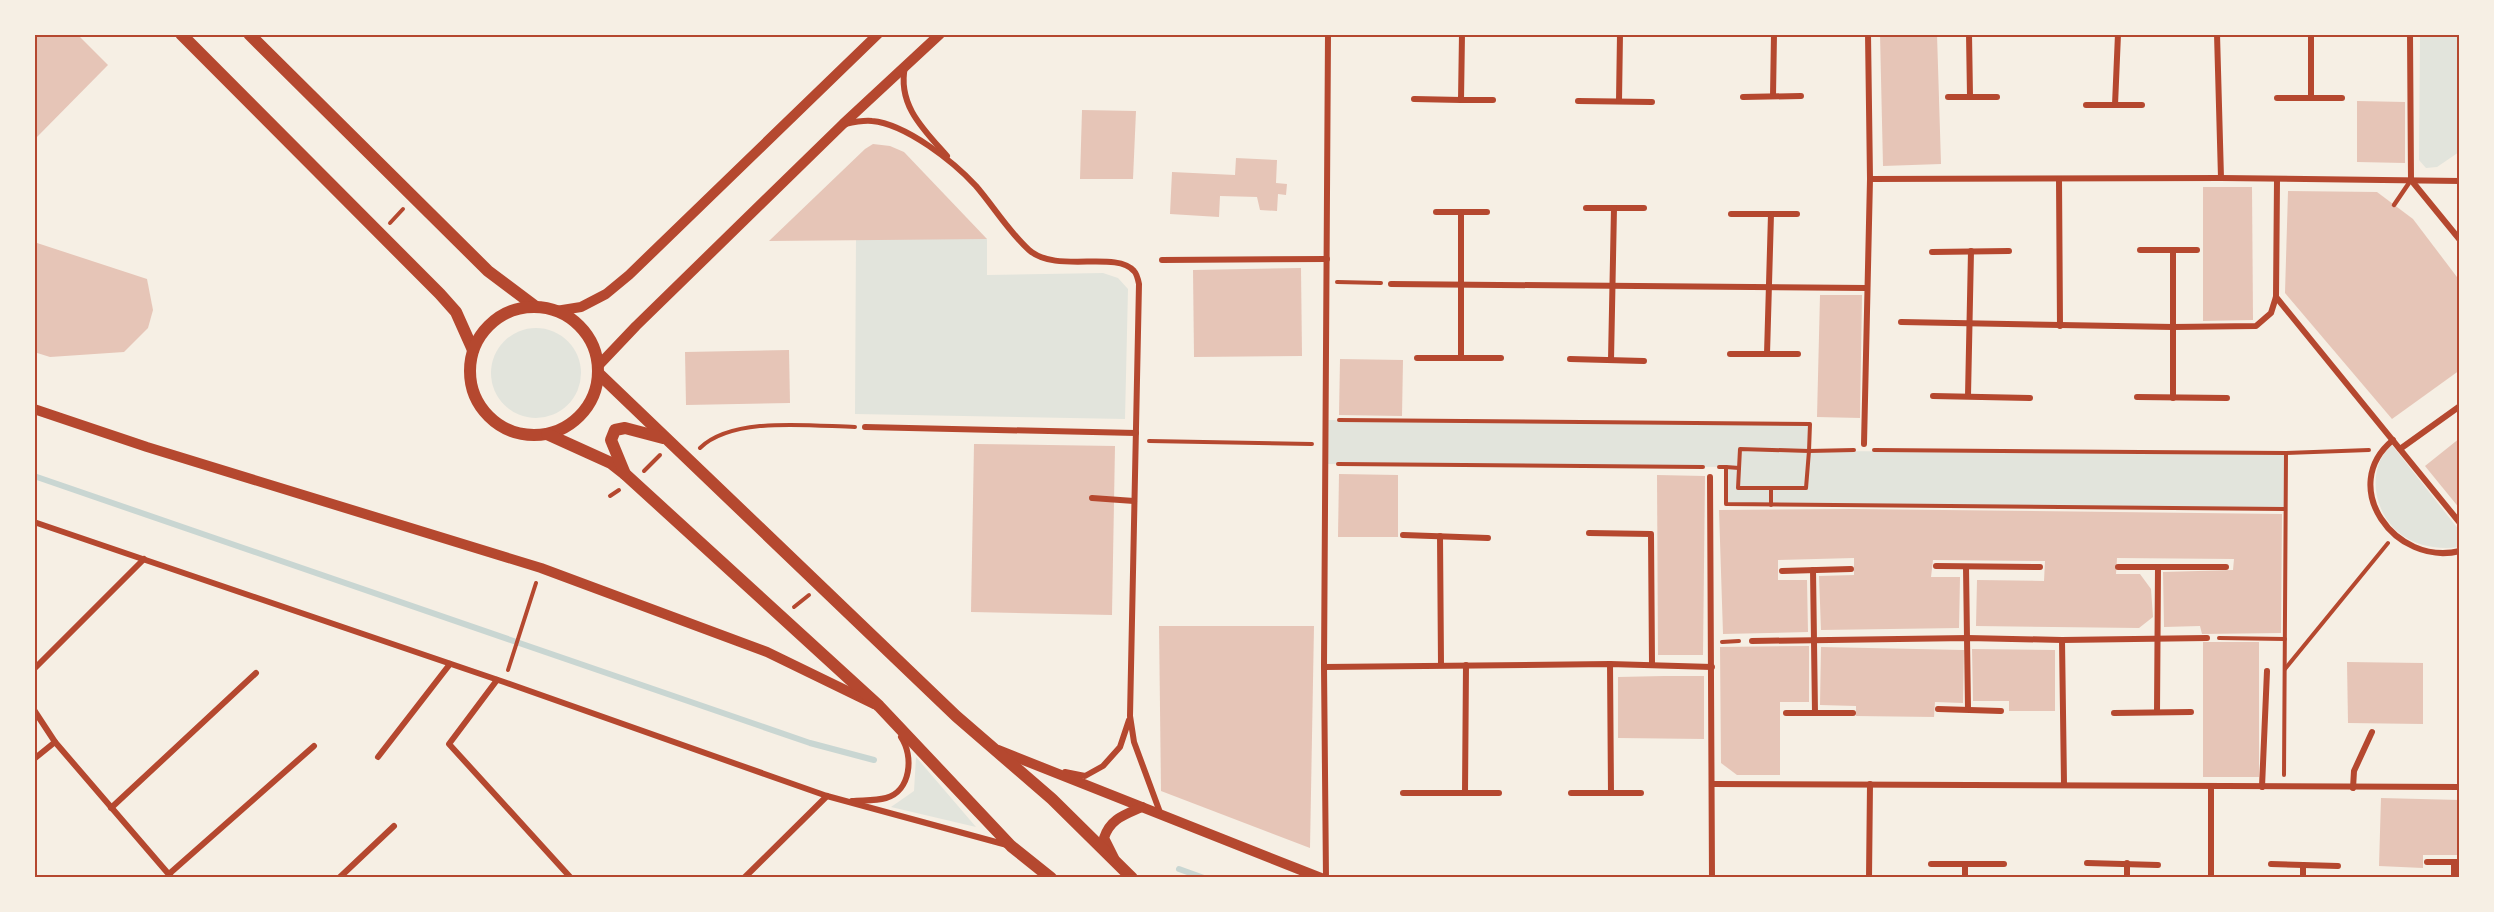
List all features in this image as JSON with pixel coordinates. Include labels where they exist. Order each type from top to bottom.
[{"type":"main road","points":[[181,34],[456,312],[473,350]]},
{"type":"main road","points":[[249,34],[488,271],[536,307]]},
{"type":"main road","points":[[536,307],[556,311],[572,319],[585,332],[594,348],[598,370],[594,394],[583,412],[567,426],[547,434],[530,435],[514,432],[498,425],[486,414],[476,399],[471,383],[470,366],[473,350],[482,332],[497,318],[516,309],[536,307]]},
{"type":"main road","points":[[598,370],[668,442],[689,459],[956,716],[997,749],[1052,799],[1132,878]]},
{"type":"main road","points":[[629,477],[611,440],[615,430],[625,428],[668,442]]},
{"type":"main road","points":[[547,434],[611,463],[629,477],[879,706],[1011,846],[1051,878]]},
{"type":"street","points":[[556,311],[581,307],[606,294],[629,275],[878,34]]},
{"type":"street","points":[[598,370],[636,326],[843,124],[940,34]]},
{"type":"street","points":[[997,749],[1323,878],[1328,34]]},
{"type":"street","points":[[1461,100],[1462,34]]},
{"type":"street","points":[[1619,101],[1620,34]]},
{"type":"street","points":[[1773,96],[1774,34]]},
{"type":"street","points":[[1866,447],[1870,179],[1868,34]]},
{"type":"street","points":[[1969,34],[1970,96]]},
{"type":"street","points":[[2115,105],[2118,34]]},
{"type":"street","points":[[2217,34],[2221,178]]},
{"type":"street","points":[[2311,34],[2311,97]]},
{"type":"street","points":[[2410,34],[2411,180],[2460,240]]},
{"type":"street","points":[[905,65],[903,89],[906,101],[921,126],[977,187],[1021,243],[1035,255],[1052,261],[1112,262],[1129,267],[1136,272],[1139,284],[1130,716],[1140,764],[1161,815]]},
{"type":"street","points":[[1743,97],[1801,96]]},
{"type":"street","points":[[1948,97],[1997,97]]},
{"type":"street","points":[[2277,98],[2342,98]]},
{"type":"street","points":[[1414,99],[1493,100]]},
{"type":"street","points":[[1578,101],[1652,102]]},
{"type":"street","points":[[2086,105],[2142,105]]},
{"type":"street","points":[[843,124],[860,121],[885,124],[913,137],[952,161]]},
{"type":"street","points":[[2059,178],[2060,326]]},
{"type":"street","points":[[1870,179],[2221,178],[2460,181]]},
{"type":"street","points":[[1901,322],[2060,326],[2256,326],[2271,314],[2276,297],[2277,180]]},
{"type":"street","points":[[1586,208],[1644,208]]},
{"type":"street","points":[[1611,360],[1614,208]]},
{"type":"street","points":[[1436,212],[1487,212]]},
{"type":"street","points":[[1461,212],[1461,357]]},
{"type":"street","points":[[1731,214],[1797,214]]},
{"type":"street","points":[[1767,354],[1771,214]]},
{"type":"street","points":[[2140,250],[2197,250]]},
{"type":"street","points":[[1968,396],[1971,251]]},
{"type":"street","points":[[1932,252],[2009,251]]},
{"type":"street","points":[[2173,251],[2173,398]]},
{"type":"street","points":[[1162,260],[1327,259]]},
{"type":"street","points":[[1391,284],[1867,288]]},
{"type":"street","points":[[2276,297],[2460,523]]},
{"type":"street","points":[[1730,354],[1798,354]]},
{"type":"street","points":[[1417,358],[1501,358]]},
{"type":"street","points":[[1570,359],[1644,361]]},
{"type":"street","points":[[1933,396],[2030,398]]},
{"type":"street","points":[[2137,397],[2227,398]]},
{"type":"street","points":[[2400,449],[2460,406]]},
{"type":"street","points":[[34,409],[147,447],[541,568],[767,652],[879,706]]},
{"type":"street","points":[[865,427],[1136,433]]},
{"type":"street","points":[[2393,440],[2382,450],[2374,465],[2371,483],[2372,501],[2384,525],[2394,536],[2416,549],[2440,553],[2460,551]]},
{"type":"street","points":[[1710,477],[1712,878]]},
{"type":"street","points":[[1092,498],[1134,501]]},
{"type":"street","points":[[34,522],[845,802],[1011,846]]},
{"type":"street","points":[[1589,533],[1651,534],[1652,664]]},
{"type":"street","points":[[1403,535],[1488,538]]},
{"type":"street","points":[[1440,536],[1441,665]]},
{"type":"street","points":[[34,669],[144,559]]},
{"type":"street","points":[[1936,567],[2040,567]]},
{"type":"street","points":[[1966,567],[1968,710]]},
{"type":"street","points":[[2118,567],[2226,567]]},
{"type":"street","points":[[2157,712],[2158,567]]},
{"type":"street","points":[[1782,571],[1851,569]]},
{"type":"street","points":[[1814,570],[1815,712]]},
{"type":"street","points":[[1752,641],[2207,638]]},
{"type":"street","points":[[2062,640],[2064,784]]},
{"type":"street","points":[[378,757],[450,664]]},
{"type":"street","points":[[1324,667],[1611,664],[1712,667]]},
{"type":"street","points":[[1611,664],[1611,793]]},
{"type":"street","points":[[1465,793],[1466,665]]},
{"type":"street","points":[[2262,787],[2266,671]]},
{"type":"street","points":[[111,808],[256,673]]},
{"type":"street","points":[[497,680],[449,744],[571,878]]},
{"type":"street","points":[[1938,709],[2001,711]]},
{"type":"street","points":[[34,710],[55,741],[170,876],[314,746]]},
{"type":"street","points":[[1786,712],[1852,713]]},
{"type":"street","points":[[2114,713],[2191,712]]},
{"type":"street","points":[[1045,769],[1085,776],[1103,766],[1120,747],[1130,716]]},
{"type":"street","points":[[845,802],[887,798],[903,786],[910,763],[905,743],[891,721]]},
{"type":"street","points":[[2353,788],[2354,771],[2372,732]]},
{"type":"street","points":[[34,759],[55,741]]},
{"type":"street","points":[[1712,784],[2460,787]]},
{"type":"street","points":[[1869,878],[1870,784]]},
{"type":"street","points":[[2211,786],[2211,878]]},
{"type":"street","points":[[1403,793],[1499,793]]},
{"type":"street","points":[[1571,793],[1641,793]]},
{"type":"street","points":[[744,878],[827,796]]},
{"type":"street","points":[[1116,864],[1104,838],[1108,826],[1120,816],[1142,807]]},
{"type":"street","points":[[339,878],[393,826]]},
{"type":"street","points":[[2427,862],[2457,862],[2454,878]]},
{"type":"street","points":[[2087,863],[2158,865]]},
{"type":"street","points":[[2127,863],[2127,878]]},
{"type":"street","points":[[1931,864],[2004,864]]},
{"type":"street","points":[[2271,864],[2338,866]]},
{"type":"street","points":[[1965,865],[1965,878]]},
{"type":"street","points":[[2303,865],[2303,878]]},
{"type":"lane","points":[[2394,205],[2411,180]]},
{"type":"path","points":[[380,234],[414,198]]},
{"type":"path","points":[[1327,282],[1391,284]]},
{"type":"path","points":[[1326,420],[1810,424],[1809,451],[1806,488],[1738,488],[1740,449],[1809,451],[1856,450]]},
{"type":"path","points":[[689,459],[705,443],[730,430],[795,426],[865,427]]},
{"type":"path","points":[[1136,441],[1325,444]]},
{"type":"path","points":[[629,477],[668,442]]},
{"type":"path","points":[[1866,447],[2286,453],[2382,450]]},
{"type":"path","points":[[2284,787],[2286,453]]},
{"type":"path","points":[[1325,464],[1739,468]]},
{"type":"path","points":[[1726,467],[1726,504],[2285,509]]},
{"type":"path","points":[[1771,488],[1771,505]]},
{"type":"path","points":[[2285,669],[2394,536]]},
{"type":"path","points":[[513,653],[541,568]]},
{"type":"path","points":[[782,617],[821,587]]},
{"type":"path","points":[[2207,638],[2285,639]]},
{"type":"path","points":[[1712,642],[1752,641]]},
{"type":"shaded area","points":[[2420,35],[2460,35],[2459,152],[2437,167],[2426,168],[2419,160]]},
{"type":"shaded area","points":[[856,238],[987,239],[987,275],[1103,273],[1118,278],[1128,289],[1125,419],[855,414]]},
{"type":"shaded area","points":[[536,328],[553,332],[568,341],[577,356],[581,373],[577,390],[568,405],[553,414],[536,418],[519,414],[504,405],[495,390],[491,373],[495,356],[504,341],[519,332]]},
{"type":"shaded area","points":[[1326,420],[1810,424],[1809,451],[2286,453],[2285,509],[1726,504],[1726,467],[1325,464]]},
{"type":"shaded area","points":[[2392,445],[2459,530],[2459,547],[2443,548],[2419,544],[2405,537],[2389,523],[2378,501],[2376,477],[2378,465]]},
{"type":"shaded area","points":[[916,757],[976,827],[891,807],[914,791]]},
{"type":"building","points":[[34,34],[77,34],[108,65],[34,140]]},
{"type":"building","points":[[1880,34],[1937,34],[1941,164],[1883,166]]},
{"type":"building","points":[[2357,101],[2405,102],[2405,163],[2357,162]]},
{"type":"building","points":[[1082,110],[1136,111],[1133,179],[1080,179]]},
{"type":"building","points":[[873,144],[890,146],[904,152],[987,239],[769,241],[865,149]]},
{"type":"building","points":[[1236,158],[1277,160],[1276,183],[1287,184],[1286,195],[1278,194],[1277,211],[1260,210],[1257,197],[1220,196],[1219,217],[1170,214],[1172,172],[1235,175]]},
{"type":"building","points":[[2203,187],[2252,187],[2253,320],[2203,321]]},
{"type":"building","points":[[2288,191],[2377,192],[2413,219],[2460,281],[2460,370],[2392,419],[2285,293]]},
{"type":"building","points":[[34,242],[147,279],[153,310],[148,328],[124,352],[50,357],[34,352]]},
{"type":"building","points":[[1301,268],[1302,356],[1194,357],[1193,270]]},
{"type":"building","points":[[1820,295],[1862,295],[1860,418],[1817,417]]},
{"type":"building","points":[[789,350],[790,403],[686,405],[685,352]]},
{"type":"building","points":[[1340,359],[1403,360],[1402,416],[1339,415]]},
{"type":"building","points":[[2460,438],[2460,509],[2425,466]]},
{"type":"building","points":[[974,444],[1115,446],[1112,615],[971,612]]},
{"type":"building","points":[[1339,474],[1398,475],[1398,537],[1338,537]]},
{"type":"building","points":[[1657,475],[1705,476],[1703,655],[1658,655]]},
{"type":"building","points":[[1853,509],[2282,514],[2281,633],[2202,634],[2200,626],[2164,627],[2163,572],[2233,570],[2234,559],[2117,558],[2116,574],[2140,574],[2151,589],[2153,617],[2139,628],[1976,626],[1977,580],[2044,581],[2045,561],[1933,560],[1931,577],[1960,577],[1959,628],[1821,630],[1819,576],[1854,575],[1854,558],[1778,560],[1778,580],[1807,580],[1808,632],[1723,634],[1719,510]]},
{"type":"building","points":[[1159,626],[1314,626],[1310,848],[1161,791]]},
{"type":"building","points":[[2203,642],[2259,642],[2259,777],[2203,777]]},
{"type":"building","points":[[1809,646],[1809,702],[1780,702],[1780,775],[1737,775],[1721,763],[1720,647]]},
{"type":"building","points":[[1821,647],[1964,650],[1963,703],[1935,702],[1934,717],[1856,716],[1856,706],[1820,705]]},
{"type":"building","points":[[1972,649],[2055,650],[2055,711],[2009,711],[2009,701],[1973,701]]},
{"type":"building","points":[[2347,662],[2423,663],[2423,724],[2348,723]]},
{"type":"building","points":[[1704,676],[1704,739],[1618,738],[1618,677]]},
{"type":"building","points":[[2381,798],[2460,800],[2460,855],[2423,855],[2423,868],[2379,866]]},
{"type":"waterway","points":[[34,476],[810,743],[874,760]]},
{"type":"waterway","points":[[1179,869],[1204,878]]}]
